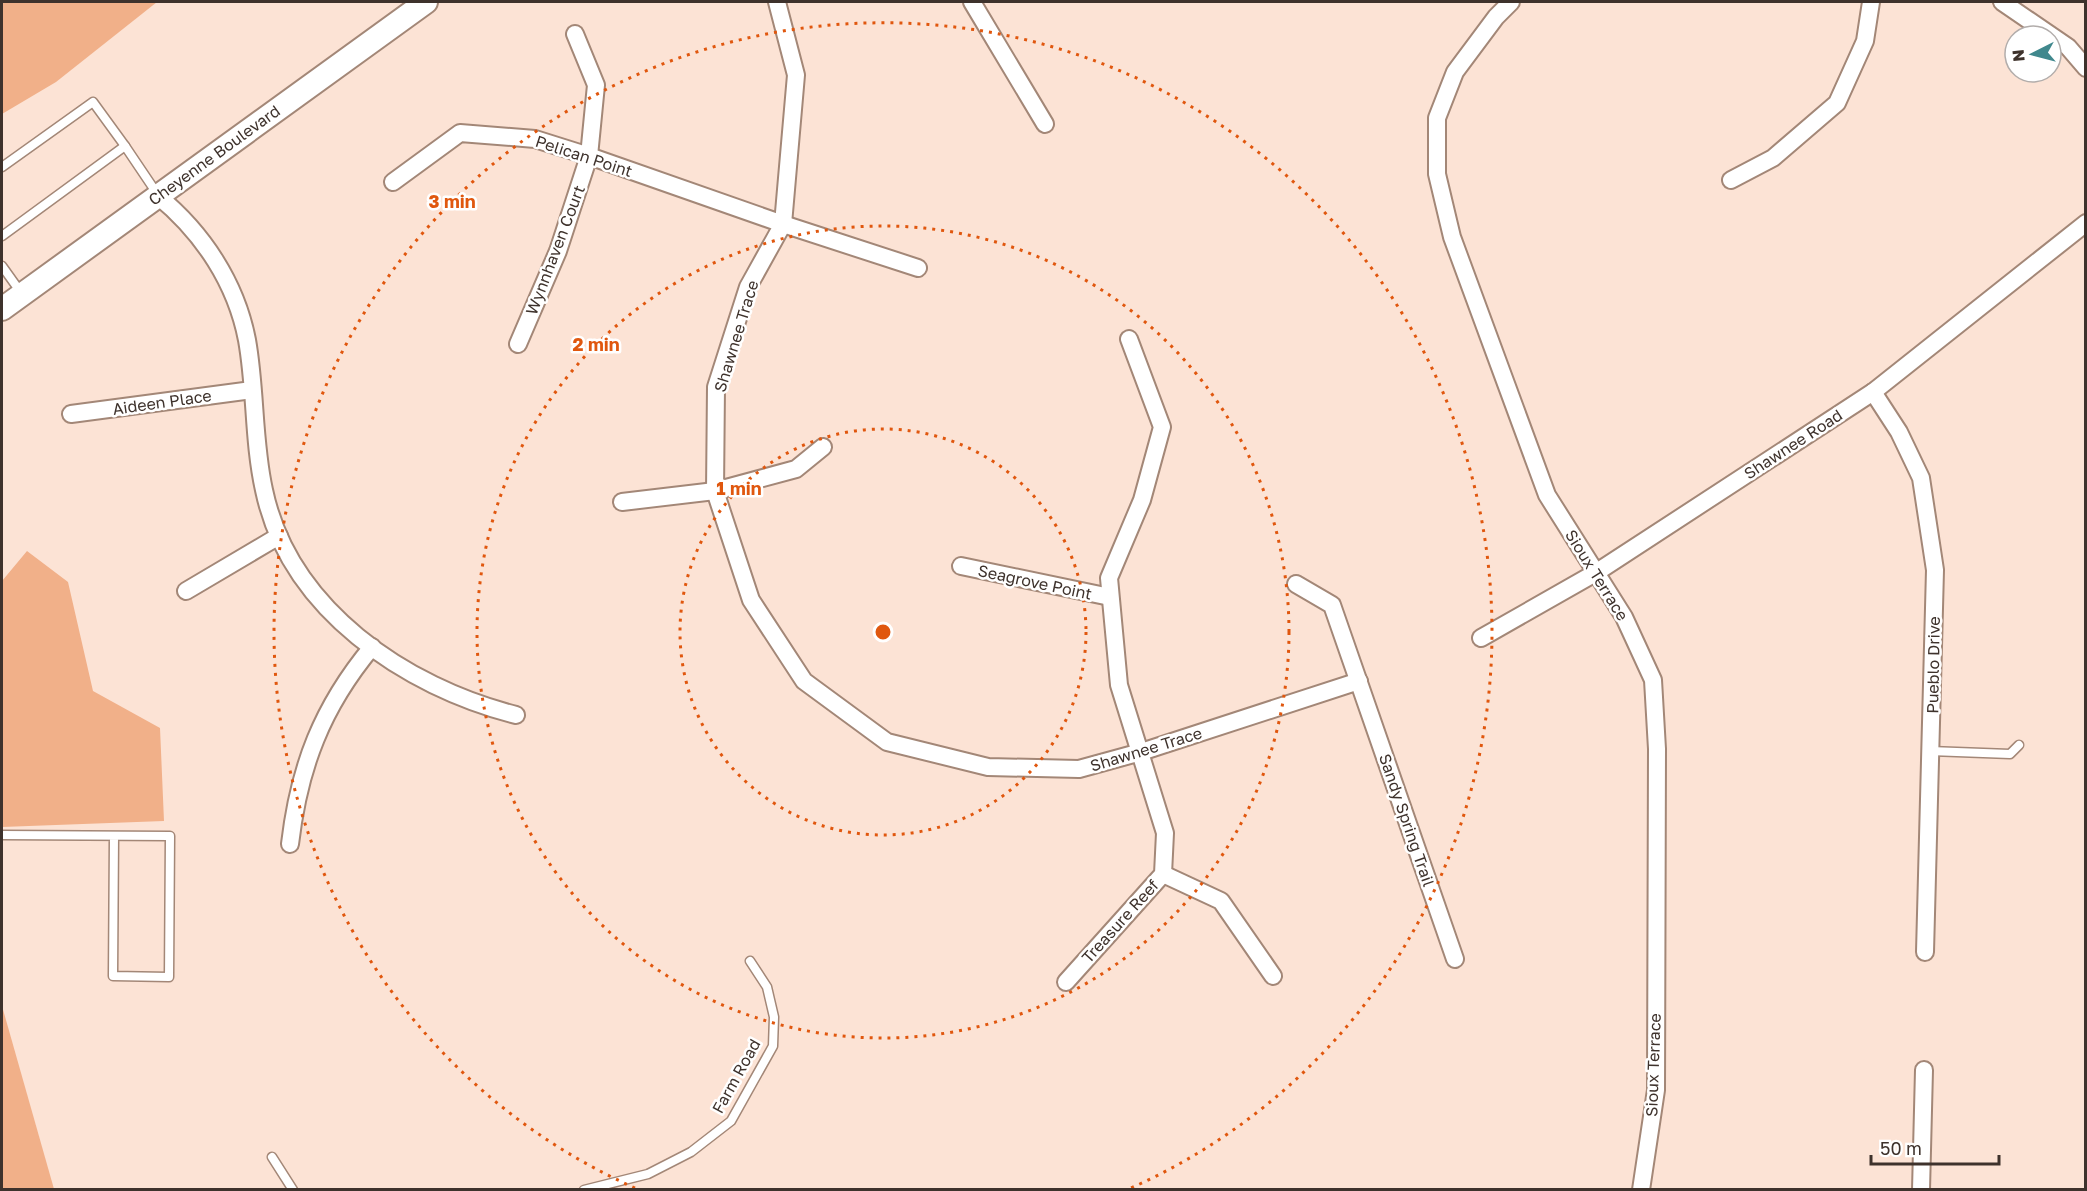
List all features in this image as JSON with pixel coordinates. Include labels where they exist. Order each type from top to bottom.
[{"type":"street","name":"Cheyenne Boulevard","points":[[2,309],[426,2]]},
{"type":"street","name":"Shawnee Trace","points":[[778,2],[796,75],[783,224],[748,287],[717,387],[715,491],[751,600],[804,681],[887,742],[988,767],[1079,769],[1141,752],[1359,681]]},
{"type":"street","points":[[972,2],[1045,124]]},
{"type":"street","name":"Sioux Terrace","points":[[1511,2],[1496,17],[1455,72],[1437,118],[1437,174],[1452,237],[1547,495],[1624,617],[1653,680],[1657,749],[1656,1090],[1641,1190]]},
{"type":"street","points":[[1731,180],[1773,159],[1837,103],[1865,41],[1871,2]]},
{"type":"street","points":[[2002,2],[2068,47],[2085,68]]},
{"type":"street","name":"Wynnhaven Court","points":[[518,344],[558,251],[590,156],[596,85],[575,34]]},
{"type":"street","name":"Pelican Point","points":[[393,182],[460,133],[535,139],[918,268]]},
{"type":"street","points":[[158,196],[200,239],[219,266],[233,295],[247,341],[263,487],[279,536],[298,571],[314,594],[343,625],[372,647],[411,672],[445,689],[516,714]]},
{"type":"street","name":"Shawnee Road","points":[[1481,638],[1597,572],[1873,392],[2085,223]]},
{"type":"street","name":"Treasure Reef","points":[[1066,982],[1163,874],[1165,833],[1119,685],[1110,597],[1109,578],[1142,500],[1162,427],[1129,339]]},
{"type":"street","name":"Aideen Place","points":[[71,414],[252,390]]},
{"type":"street","name":"Pueblo Drive","points":[[1873,392],[1899,432],[1921,478],[1935,570],[1925,952]]},
{"type":"street","points":[[622,502],[715,491],[796,469],[824,447]]},
{"type":"street","points":[[186,591],[279,536]]},
{"type":"street","name":"Seagrove Point","points":[[961,566],[1110,597]]},
{"type":"street","name":"Sandy Spring Trail","points":[[1296,584],[1332,605],[1455,959]]},
{"type":"street","points":[[290,844],[300,783],[321,722],[340,689],[372,647]]},
{"type":"street","points":[[1163,874],[1221,901],[1273,976]]},
{"type":"street","points":[[1921,1190],[1924,1070]]},
{"type":"lane","points":[[2,167],[93,102],[158,196]]},
{"type":"lane","points":[[2,236],[125,146]]},
{"type":"lane","points":[[2,266],[22,295]]},
{"type":"lane","points":[[1930,751],[2010,754],[2019,746]]},
{"type":"lane","points":[[2,835],[170,836],[169,977],[113,976],[114,836]]},
{"type":"lane","name":"Farm Road","points":[[584,1190],[648,1174],[691,1152],[731,1121],[773,1046],[774,1017],[767,987],[750,961]]},
{"type":"lane","points":[[272,1157],[293,1190]]},
{"type":"shaded area","points":[[2,2],[157,2],[56,82],[2,114]]},
{"type":"shaded area","points":[[27,551],[68,582],[93,691],[160,728],[164,821],[2,827],[2,581]]},
{"type":"shaded area","points":[[2,1006],[54,1189],[2,1189]]}]
